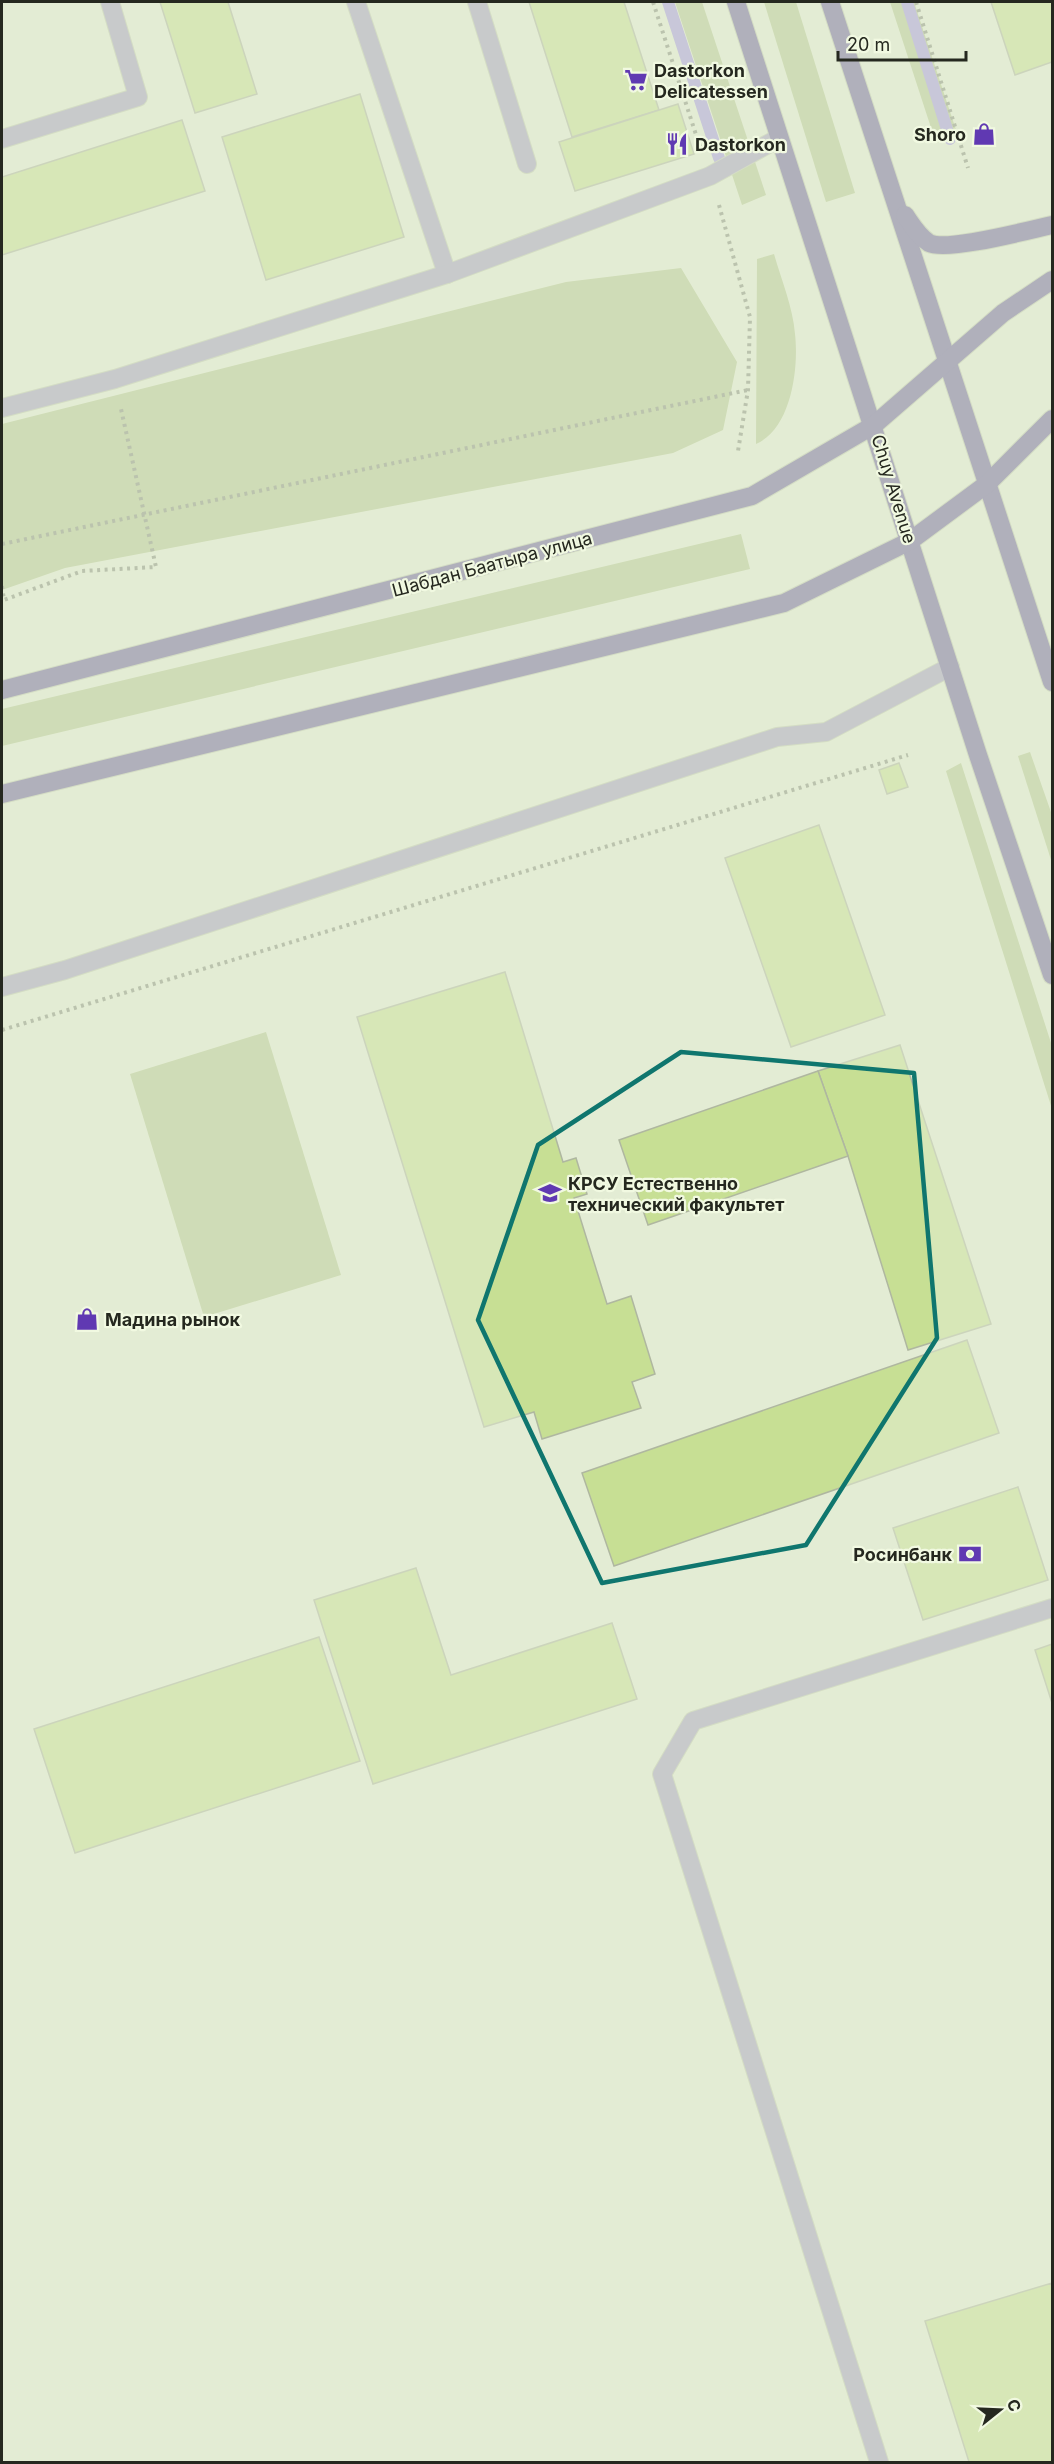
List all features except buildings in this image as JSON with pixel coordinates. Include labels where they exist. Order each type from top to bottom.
[{"type":"main road","name":"Chuy Avenue","points":[[736,2],[950,667],[1053,975]]},
{"type":"main road","points":[[830,2],[1053,682]]},
{"type":"main road","points":[[892,194],[915,231],[930,244],[952,245],[1053,225]]},
{"type":"main road","name":"Шабдан Баатыра улица","points":[[2,690],[752,496],[874,425],[1003,313],[1053,280]]},
{"type":"main road","points":[[2,794],[784,603],[910,541],[987,484],[1053,419]]},
{"type":"lane","points":[[2,139],[138,97],[110,2]]},
{"type":"lane","points":[[356,2],[447,274]]},
{"type":"lane","points":[[477,2],[527,164]]},
{"type":"lane","points":[[2,408],[115,379],[447,274],[710,176],[779,138]]},
{"type":"lane","points":[[2,987],[77,966],[777,737],[826,732],[950,667]]},
{"type":"lane","points":[[879,2463],[662,1774],[693,1722],[1053,1608]]},
{"type":"path","points":[[653,2],[733,247],[750,317],[748,390],[738,451]]},
{"type":"path","points":[[916,2],[968,168]]},
{"type":"path","points":[[2,586],[4,600],[82,571],[156,567],[115,379]]},
{"type":"path","points":[[2,544],[748,390]]},
{"type":"path","points":[[2,1030],[908,755]]},
{"type":"highlighted area","points":[[681,1052],[914,1073],[937,1338],[806,1545],[602,1583],[478,1320],[538,1145]]},
{"type":"green space","points":[[675,2],[702,2],[766,195],[742,205]]},
{"type":"green space","points":[[764,2],[796,2],[855,193],[826,202]]},
{"type":"green space","points":[[890,2],[914,2],[958,136],[936,143]]},
{"type":"green space","points":[[774,254],[792,314],[796,364],[785,412],[768,436],[756,444],[757,259]]},
{"type":"green space","points":[[681,268],[737,362],[723,430],[673,453],[65,568],[2,590],[2,424],[566,282]]},
{"type":"green space","points":[[741,534],[750,569],[2,746],[2,709]]},
{"type":"green space","points":[[1030,752],[1052,815],[1052,863],[1018,756]]},
{"type":"green space","points":[[961,763],[1052,1046],[1052,1109],[946,771]]},
{"type":"green space","points":[[266,1032],[341,1275],[204,1317],[130,1074]]},
{"type":"waterway","points":[[668,2],[719,158]]},
{"type":"waterway","points":[[907,2],[950,139]]},
{"type":"place","name":"Dastorkon Delicatessen","points":[[636,80]]},
{"type":"place","name":"Shoro","points":[[984,134]]},
{"type":"place","name":"Dastorkon","points":[[677,144]]},
{"type":"place","name":"КРСУ Естественно технический факультет","points":[[550,1193]]},
{"type":"place","name":"Мадина рынок","points":[[87,1319]]},
{"type":"place","name":"Росинбанк","points":[[970,1554]]}]
